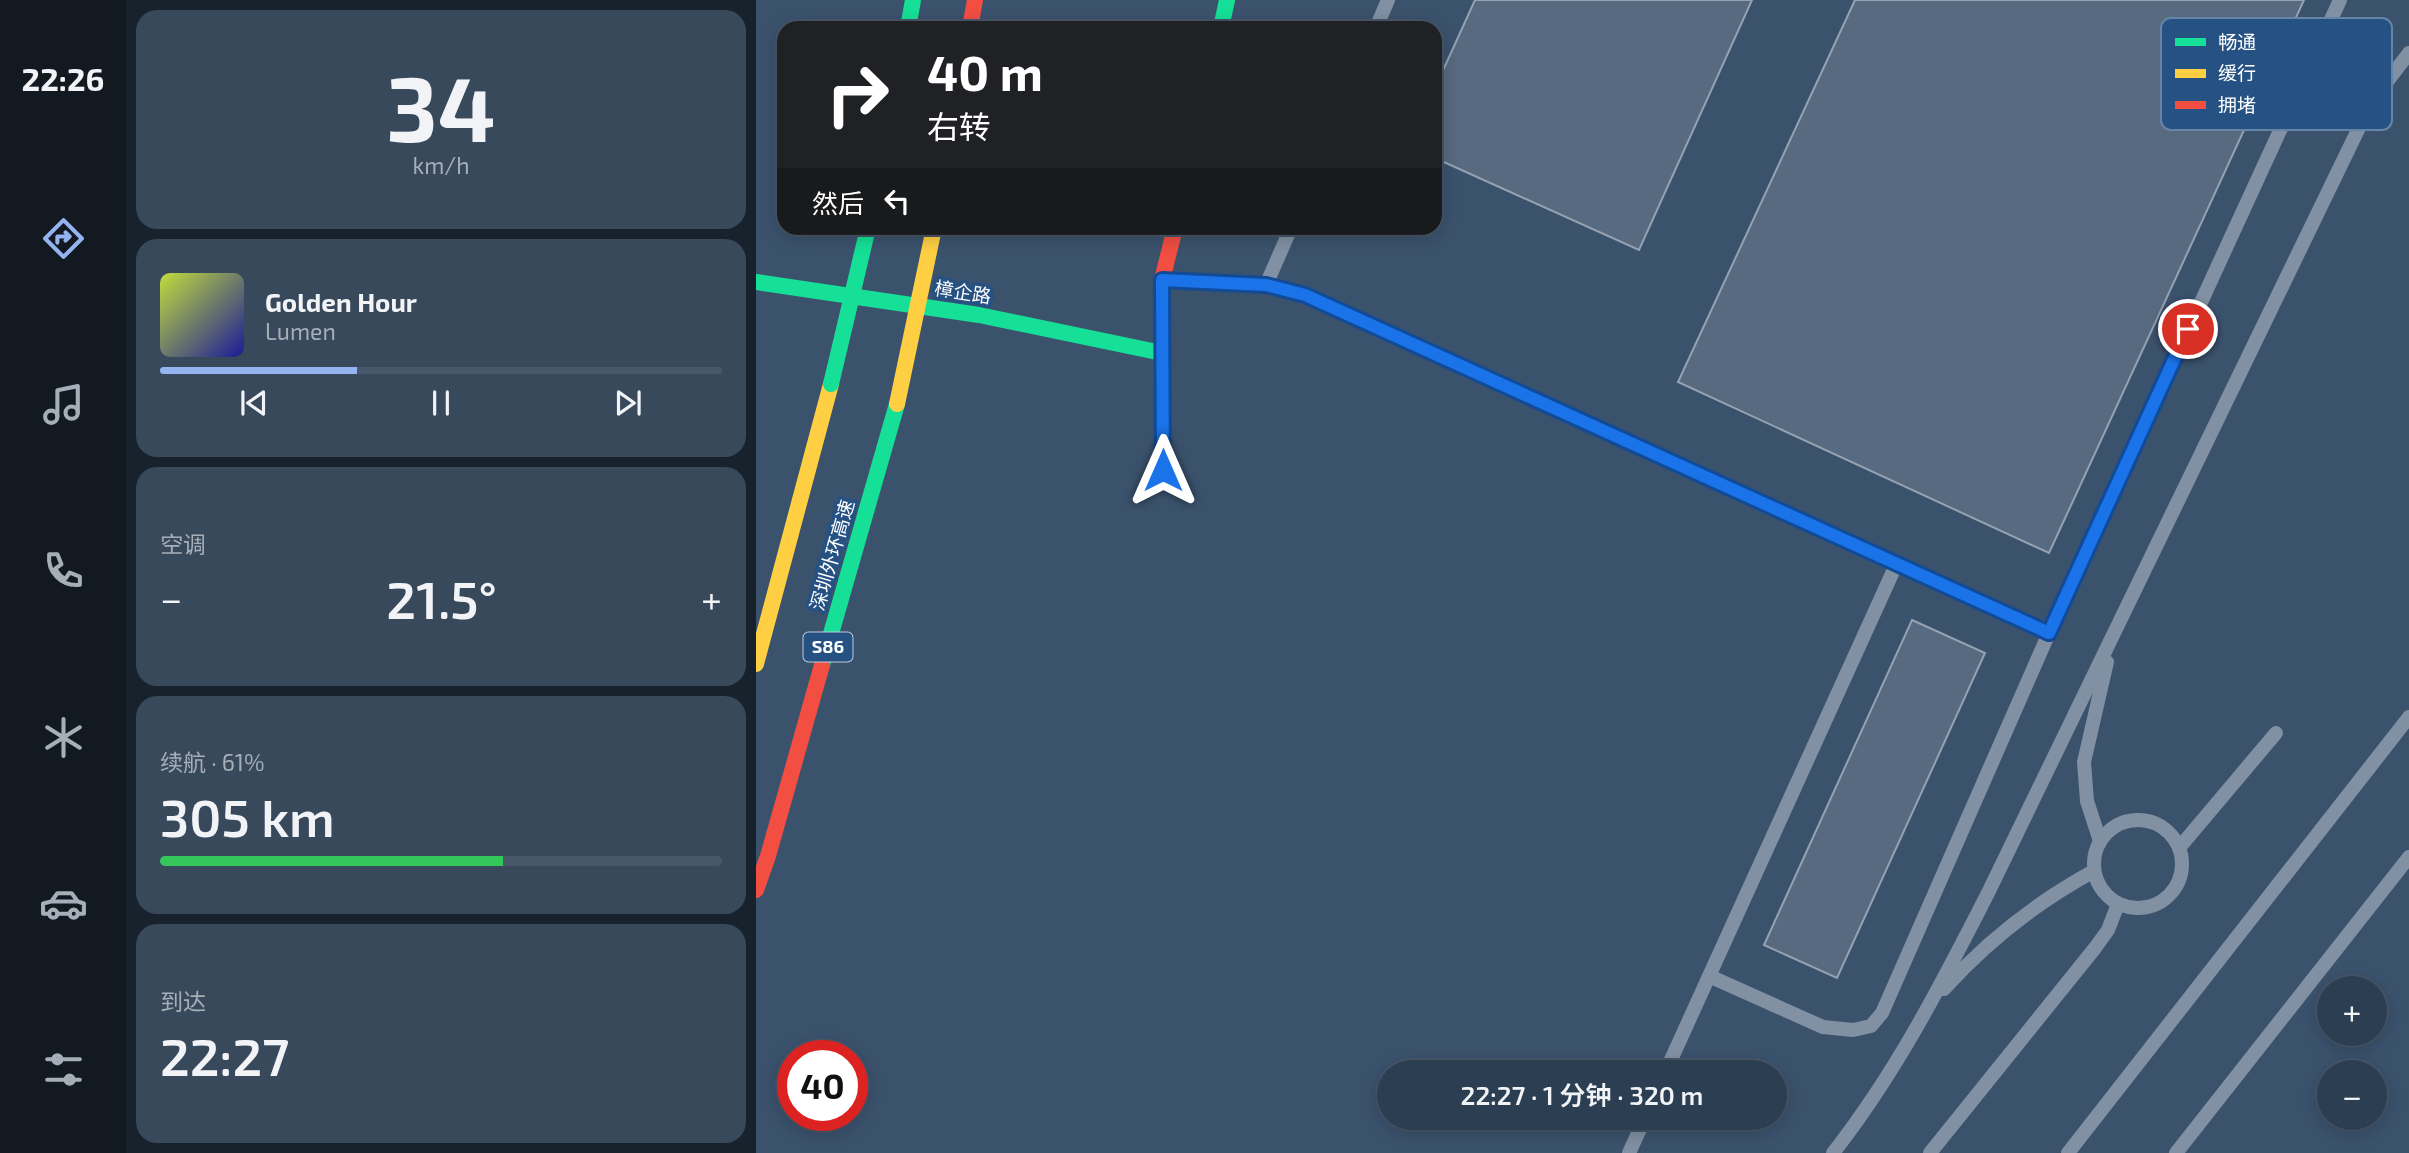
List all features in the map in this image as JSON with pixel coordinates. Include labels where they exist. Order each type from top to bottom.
[{"type":"main road","points":[[909,21],[913,0]]},
{"type":"main road","points":[[971,21],[975,0]]},
{"type":"main road","points":[[1222,21],[1227,0]]},
{"type":"main road","points":[[756,664],[831,384],[865,235]]},
{"type":"main road","name":"深圳外环高速","points":[[756,890],[897,404],[933,235]]},
{"type":"main road","points":[[1163,470],[1162,280],[1173,235]]},
{"type":"main road","name":"樟企路","points":[[756,282],[979,315],[1162,353]]},
{"type":"lane","points":[[1379,21],[1388,0]]},
{"type":"lane","points":[[2332,18],[2340,0]]},
{"type":"lane","points":[[2392,75],[2409,53]]},
{"type":"lane","points":[[1709,976],[1824,1027],[1853,1030],[1871,1026],[1882,1013],[2049,633],[2280,130]]},
{"type":"lane","points":[[1833,1153],[1866,1111],[1932,1003],[2358,130]]},
{"type":"lane","points":[[1266,285],[1288,235]]},
{"type":"lane","points":[[1162,280],[1266,285],[1305,295],[2049,633]]},
{"type":"lane","points":[[1671,1060],[1896,565]]},
{"type":"lane","points":[[2099,842],[2087,801],[2084,761],[2106,664],[2124,613]]},
{"type":"lane","points":[[2068,1153],[2409,718]]},
{"type":"lane","points":[[2179,848],[2276,733]]},
{"type":"lane","points":[[2137,819],[2152,821],[2165,829],[2179,848],[2181,872],[2177,884],[2160,902],[2132,908],[2118,904],[2107,896],[2098,884],[2094,871],[2099,842],[2109,830],[2122,822],[2137,819]]},
{"type":"lane","points":[[2176,1153],[2409,857]]},
{"type":"lane","points":[[1932,1003],[1997,935],[2054,893],[2094,871]]},
{"type":"lane","points":[[1930,1153],[2095,948],[2108,930],[2118,904]]},
{"type":"lane","points":[[1629,1153],[1639,1130]]},
{"type":"building","points":[[1475,0],[1752,0],[1639,250],[1442,161],[1442,73]]},
{"type":"building","points":[[1855,0],[2304,0],[2296,18],[2161,18],[2161,130],[2244,130],[2049,553],[1678,382]]},
{"type":"building","points":[[1912,620],[1985,653],[1837,978],[1764,945]]},
{"type":"traffic: fast","points":[[909,21],[913,0]]},
{"type":"traffic: fast","points":[[1222,21],[1227,0]]},
{"type":"traffic: fast","points":[[831,384],[866,235]]},
{"type":"traffic: fast","points":[[756,282],[979,315],[1162,353]]},
{"type":"traffic: fast","points":[[822,665],[897,404]]},
{"type":"traffic: slow","points":[[897,404],[933,235]]},
{"type":"traffic: slow","points":[[756,664],[831,384]]},
{"type":"traffic: jam","points":[[971,21],[975,0]]},
{"type":"traffic: jam","points":[[1162,470],[1162,280],[1173,235]]},
{"type":"traffic: jam","points":[[756,890],[822,665]]},
{"type":"route","points":[[1163,470],[1162,280],[1266,285],[1305,295],[2049,633],[2188,329]]}]
